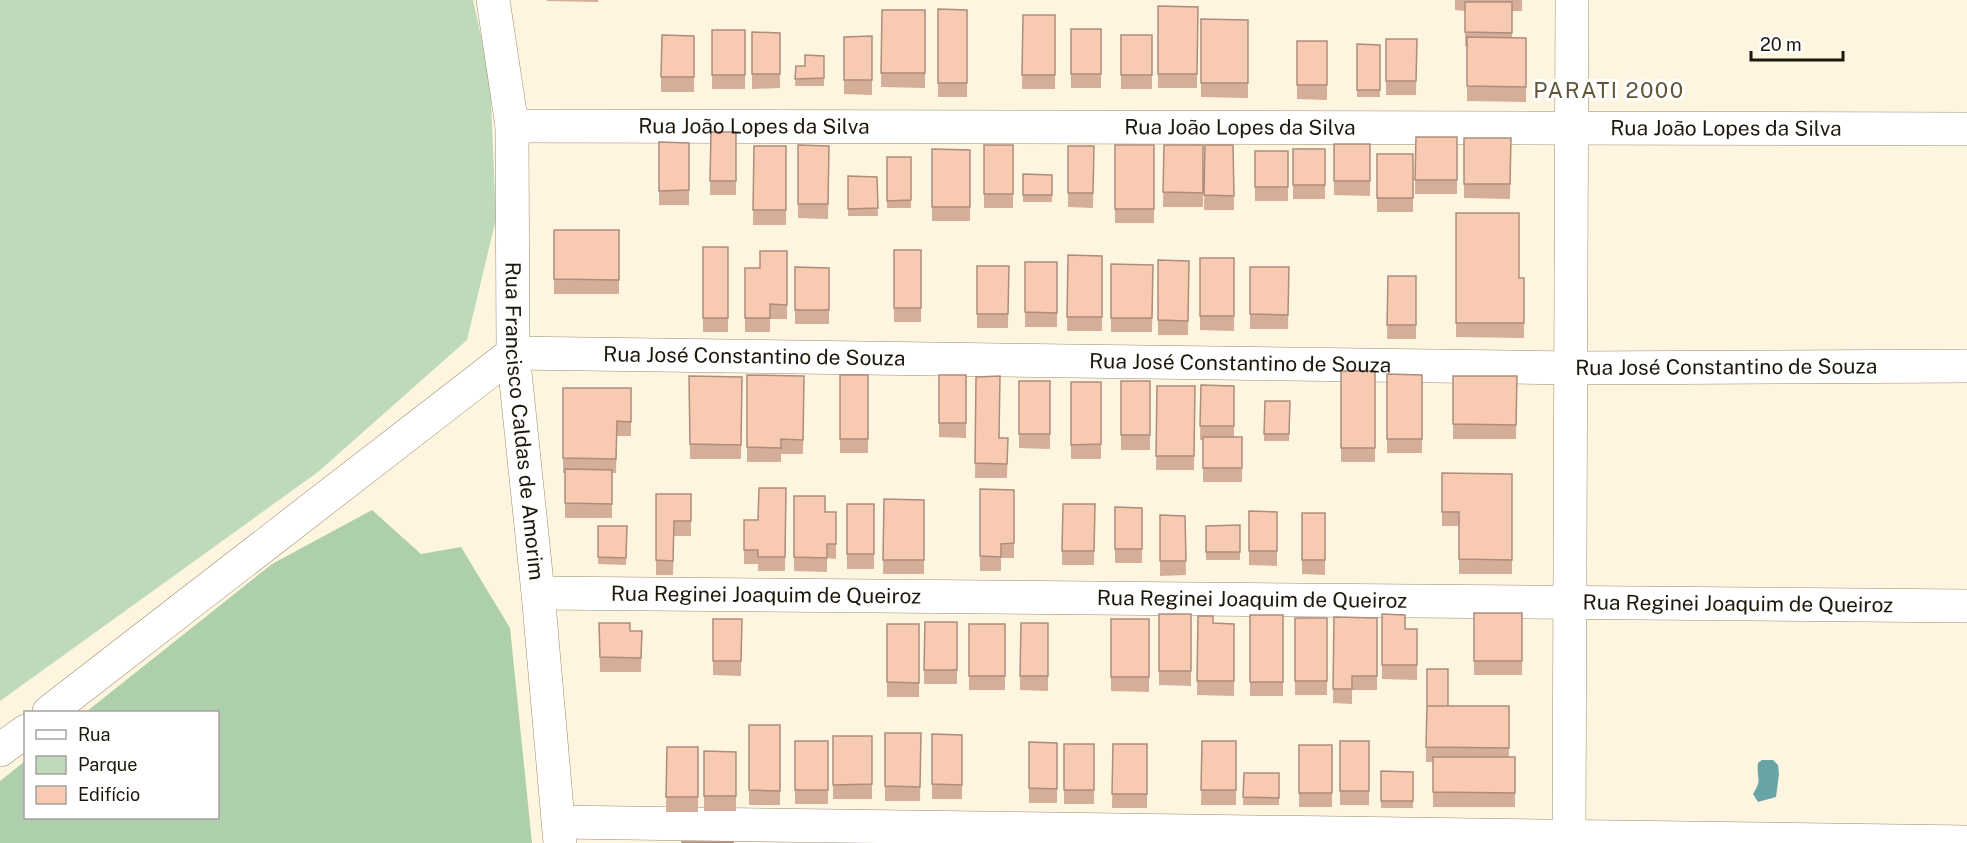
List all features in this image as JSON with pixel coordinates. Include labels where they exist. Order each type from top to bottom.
[{"type":"street","name":"Rua Francisco Caldas de Amorim","points":[[493,0],[512,126],[513,353],[538,594],[559,832]]},
{"type":"street","points":[[1569,840],[1572,0]]},
{"type":"street","name":"Rua João Lopes da Silva","points":[[512,126],[1967,129]]},
{"type":"street","points":[[50,711],[513,353]]},
{"type":"street","name":"Rua José Constantino de Souza","points":[[513,353],[1571,368],[1967,366]]},
{"type":"street","name":"Rua Reginei Joaquim de Queiroz","points":[[538,594],[1967,606]]},
{"type":"street","points":[[0,750],[24,732]]},
{"type":"street","points":[[559,832],[1967,842]]},
{"type":"green space","points":[[0,0],[473,0],[490,77],[496,219],[467,340],[318,472],[0,701]]},
{"type":"green space","points":[[372,510],[421,554],[461,547],[510,628],[532,843],[0,843],[0,781],[24,762],[24,819],[219,819],[219,711],[87,711],[272,564]]},
{"type":"water","points":[[1762,760],[1773,760],[1778,765],[1779,774],[1776,797],[1758,802],[1753,794],[1758,782],[1758,763]]},
{"type":"building","points":[[1465,2],[1512,2],[1512,33],[1465,32]]},
{"type":"building","points":[[1158,6],[1198,7],[1197,74],[1158,74]]},
{"type":"building","points":[[938,9],[967,10],[967,83],[938,83]]},
{"type":"building","points":[[882,10],[925,10],[925,73],[881,73]]},
{"type":"building","points":[[1023,15],[1055,15],[1055,75],[1022,75]]},
{"type":"building","points":[[1201,19],[1248,20],[1248,83],[1201,83]]},
{"type":"building","points":[[1071,29],[1101,29],[1101,74],[1071,74]]},
{"type":"building","points":[[712,30],[745,30],[745,75],[712,75]]},
{"type":"building","points":[[752,32],[780,33],[780,74],[752,74]]},
{"type":"building","points":[[662,35],[694,36],[694,77],[661,77]]},
{"type":"building","points":[[1121,35],[1152,35],[1152,75],[1121,75]]},
{"type":"building","points":[[872,36],[872,80],[844,80],[844,37]]},
{"type":"building","points":[[1467,37],[1526,38],[1526,87],[1467,86]]},
{"type":"building","points":[[1386,39],[1417,39],[1416,81],[1386,81]]},
{"type":"building","points":[[1297,41],[1327,41],[1327,85],[1297,85]]},
{"type":"building","points":[[1357,44],[1380,45],[1380,90],[1357,90]]},
{"type":"building","points":[[805,55],[824,56],[824,78],[795,79],[796,66],[805,66]]},
{"type":"building","points":[[711,132],[736,132],[736,181],[710,181]]},
{"type":"building","points":[[1416,137],[1457,137],[1457,180],[1415,180]]},
{"type":"building","points":[[1464,138],[1511,138],[1510,184],[1464,184]]},
{"type":"building","points":[[659,142],[689,143],[689,190],[659,191]]},
{"type":"building","points":[[1334,144],[1370,144],[1370,181],[1334,181]]},
{"type":"building","points":[[798,145],[829,146],[828,204],[798,204]]},
{"type":"building","points":[[984,145],[1013,145],[1013,194],[984,194]]},
{"type":"building","points":[[1115,145],[1154,145],[1154,209],[1115,209]]},
{"type":"building","points":[[1164,145],[1203,145],[1203,193],[1163,192]]},
{"type":"building","points":[[1205,145],[1233,145],[1234,196],[1204,195]]},
{"type":"building","points":[[754,146],[786,146],[786,210],[753,210]]},
{"type":"building","points":[[1068,146],[1094,146],[1093,193],[1068,193]]},
{"type":"building","points":[[932,149],[970,150],[970,207],[932,207]]},
{"type":"building","points":[[1293,149],[1325,149],[1325,185],[1293,185]]},
{"type":"building","points":[[1255,151],[1288,151],[1288,187],[1255,187]]},
{"type":"building","points":[[1377,154],[1413,154],[1413,198],[1377,198]]},
{"type":"building","points":[[887,157],[911,157],[911,200],[887,201]]},
{"type":"building","points":[[1023,174],[1052,175],[1052,195],[1023,195]]},
{"type":"building","points":[[848,176],[877,177],[878,208],[848,209]]},
{"type":"building","points":[[1456,213],[1519,213],[1519,278],[1524,278],[1524,323],[1456,323]]},
{"type":"building","points":[[554,230],[619,230],[619,280],[554,279]]},
{"type":"building","points":[[703,247],[728,247],[728,318],[703,318]]},
{"type":"building","points":[[894,250],[921,250],[921,308],[894,308]]},
{"type":"building","points":[[760,251],[787,251],[787,305],[770,304],[770,318],[745,318],[745,268],[760,268]]},
{"type":"building","points":[[1068,255],[1102,256],[1102,317],[1067,317]]},
{"type":"building","points":[[1200,258],[1234,258],[1234,316],[1200,316]]},
{"type":"building","points":[[1158,260],[1189,261],[1188,321],[1158,320]]},
{"type":"building","points":[[1025,262],[1057,262],[1057,313],[1025,312]]},
{"type":"building","points":[[1111,264],[1153,265],[1152,318],[1111,318]]},
{"type":"building","points":[[977,266],[1009,266],[1008,314],[977,314]]},
{"type":"building","points":[[795,267],[829,268],[829,310],[795,310]]},
{"type":"building","points":[[1250,267],[1289,267],[1288,315],[1250,314]]},
{"type":"building","points":[[1388,276],[1416,276],[1416,325],[1387,325]]},
{"type":"building","points":[[1341,371],[1375,371],[1375,448],[1341,448]]},
{"type":"building","points":[[1387,374],[1422,375],[1422,439],[1387,439]]},
{"type":"building","points":[[747,375],[804,376],[803,440],[781,439],[781,448],[747,447]]},
{"type":"building","points":[[840,375],[868,375],[868,439],[840,439]]},
{"type":"building","points":[[939,375],[966,375],[966,423],[939,423]]},
{"type":"building","points":[[689,376],[742,377],[741,445],[690,444]]},
{"type":"building","points":[[1000,376],[999,438],[1008,438],[1007,464],[975,463],[976,377]]},
{"type":"building","points":[[1453,376],[1517,376],[1516,425],[1453,424]]},
{"type":"building","points":[[1019,381],[1050,381],[1050,434],[1019,434]]},
{"type":"building","points":[[1121,381],[1150,381],[1150,435],[1121,435]]},
{"type":"building","points":[[1071,382],[1101,382],[1101,444],[1071,445]]},
{"type":"building","points":[[1201,385],[1234,386],[1234,426],[1200,426]]},
{"type":"building","points":[[1157,386],[1195,386],[1194,456],[1156,456]]},
{"type":"building","points":[[563,388],[631,388],[631,422],[617,421],[616,459],[563,458]]},
{"type":"building","points":[[1265,401],[1290,401],[1289,434],[1264,434]]},
{"type":"building","points":[[1203,437],[1242,437],[1242,468],[1203,468]]},
{"type":"building","points":[[565,469],[612,470],[612,504],[565,503]]},
{"type":"building","points":[[1442,473],[1512,474],[1512,560],[1459,559],[1459,512],[1442,512]]},
{"type":"building","points":[[759,488],[786,488],[785,557],[758,557],[758,550],[744,550],[744,520],[758,520]]},
{"type":"building","points":[[980,489],[1014,490],[1014,543],[1001,544],[1001,557],[980,556]]},
{"type":"building","points":[[656,494],[691,494],[691,521],[674,521],[673,561],[656,560]]},
{"type":"building","points":[[794,496],[825,496],[825,512],[836,512],[836,544],[827,544],[827,558],[794,557]]},
{"type":"building","points":[[884,499],[924,500],[924,560],[883,560]]},
{"type":"building","points":[[847,504],[874,504],[874,554],[847,554]]},
{"type":"building","points":[[1063,504],[1095,504],[1094,551],[1062,551]]},
{"type":"building","points":[[1115,507],[1142,508],[1142,549],[1115,549]]},
{"type":"building","points":[[1249,511],[1277,512],[1277,551],[1249,551]]},
{"type":"building","points":[[1302,513],[1325,513],[1325,560],[1302,560]]},
{"type":"building","points":[[1160,515],[1185,516],[1186,561],[1160,561]]},
{"type":"building","points":[[1240,525],[1240,552],[1206,552],[1206,526]]},
{"type":"building","points":[[598,526],[627,526],[626,558],[598,557]]},
{"type":"building","points":[[1474,613],[1522,613],[1522,661],[1474,661]]},
{"type":"building","points":[[1159,614],[1191,614],[1191,671],[1159,671]]},
{"type":"building","points":[[1382,614],[1405,615],[1405,629],[1417,629],[1417,665],[1382,665]]},
{"type":"building","points":[[1250,615],[1283,615],[1283,682],[1250,682]]},
{"type":"building","points":[[1198,616],[1213,616],[1213,623],[1234,624],[1234,681],[1197,681]]},
{"type":"building","points":[[1334,617],[1377,618],[1377,676],[1352,676],[1352,689],[1333,689]]},
{"type":"building","points":[[1295,618],[1327,618],[1327,681],[1295,681]]},
{"type":"building","points":[[713,619],[742,619],[741,661],[713,661]]},
{"type":"building","points":[[1111,619],[1149,619],[1149,677],[1111,677]]},
{"type":"building","points":[[925,622],[957,622],[957,670],[924,670]]},
{"type":"building","points":[[599,623],[630,623],[630,631],[642,631],[641,658],[600,657]]},
{"type":"building","points":[[1021,623],[1048,623],[1048,676],[1020,676]]},
{"type":"building","points":[[887,624],[919,624],[919,683],[887,682]]},
{"type":"building","points":[[969,624],[1005,624],[1005,676],[969,676]]},
{"type":"building","points":[[1427,669],[1448,669],[1448,706],[1427,706]]},
{"type":"building","points":[[1427,706],[1509,706],[1509,748],[1426,747]]},
{"type":"building","points":[[749,725],[780,725],[780,791],[749,790]]},
{"type":"building","points":[[885,733],[921,733],[920,787],[885,786]]},
{"type":"building","points":[[932,734],[962,735],[962,785],[932,784]]},
{"type":"building","points":[[833,736],[872,736],[872,784],[833,785]]},
{"type":"building","points":[[795,741],[828,741],[828,790],[795,790]]},
{"type":"building","points":[[1202,741],[1236,741],[1236,790],[1201,790]]},
{"type":"building","points":[[1340,741],[1369,741],[1369,791],[1340,791]]},
{"type":"building","points":[[1029,742],[1057,743],[1057,789],[1029,788]]},
{"type":"building","points":[[1064,744],[1094,744],[1094,790],[1064,790]]},
{"type":"building","points":[[1113,744],[1147,744],[1147,794],[1112,794]]},
{"type":"building","points":[[1299,745],[1332,745],[1332,793],[1299,793]]},
{"type":"building","points":[[667,747],[698,747],[698,797],[666,797]]},
{"type":"building","points":[[704,751],[736,752],[736,796],[704,796]]},
{"type":"building","points":[[1433,757],[1515,757],[1515,793],[1433,792]]},
{"type":"building","points":[[1381,771],[1413,772],[1413,801],[1381,801]]},
{"type":"building","points":[[1244,773],[1279,773],[1279,798],[1243,797]]},
{"type":"building","points":[[733,842],[733,843],[682,843]]},
{"type":"district","name":"PARATI 2000","points":[[1609,90]]}]
